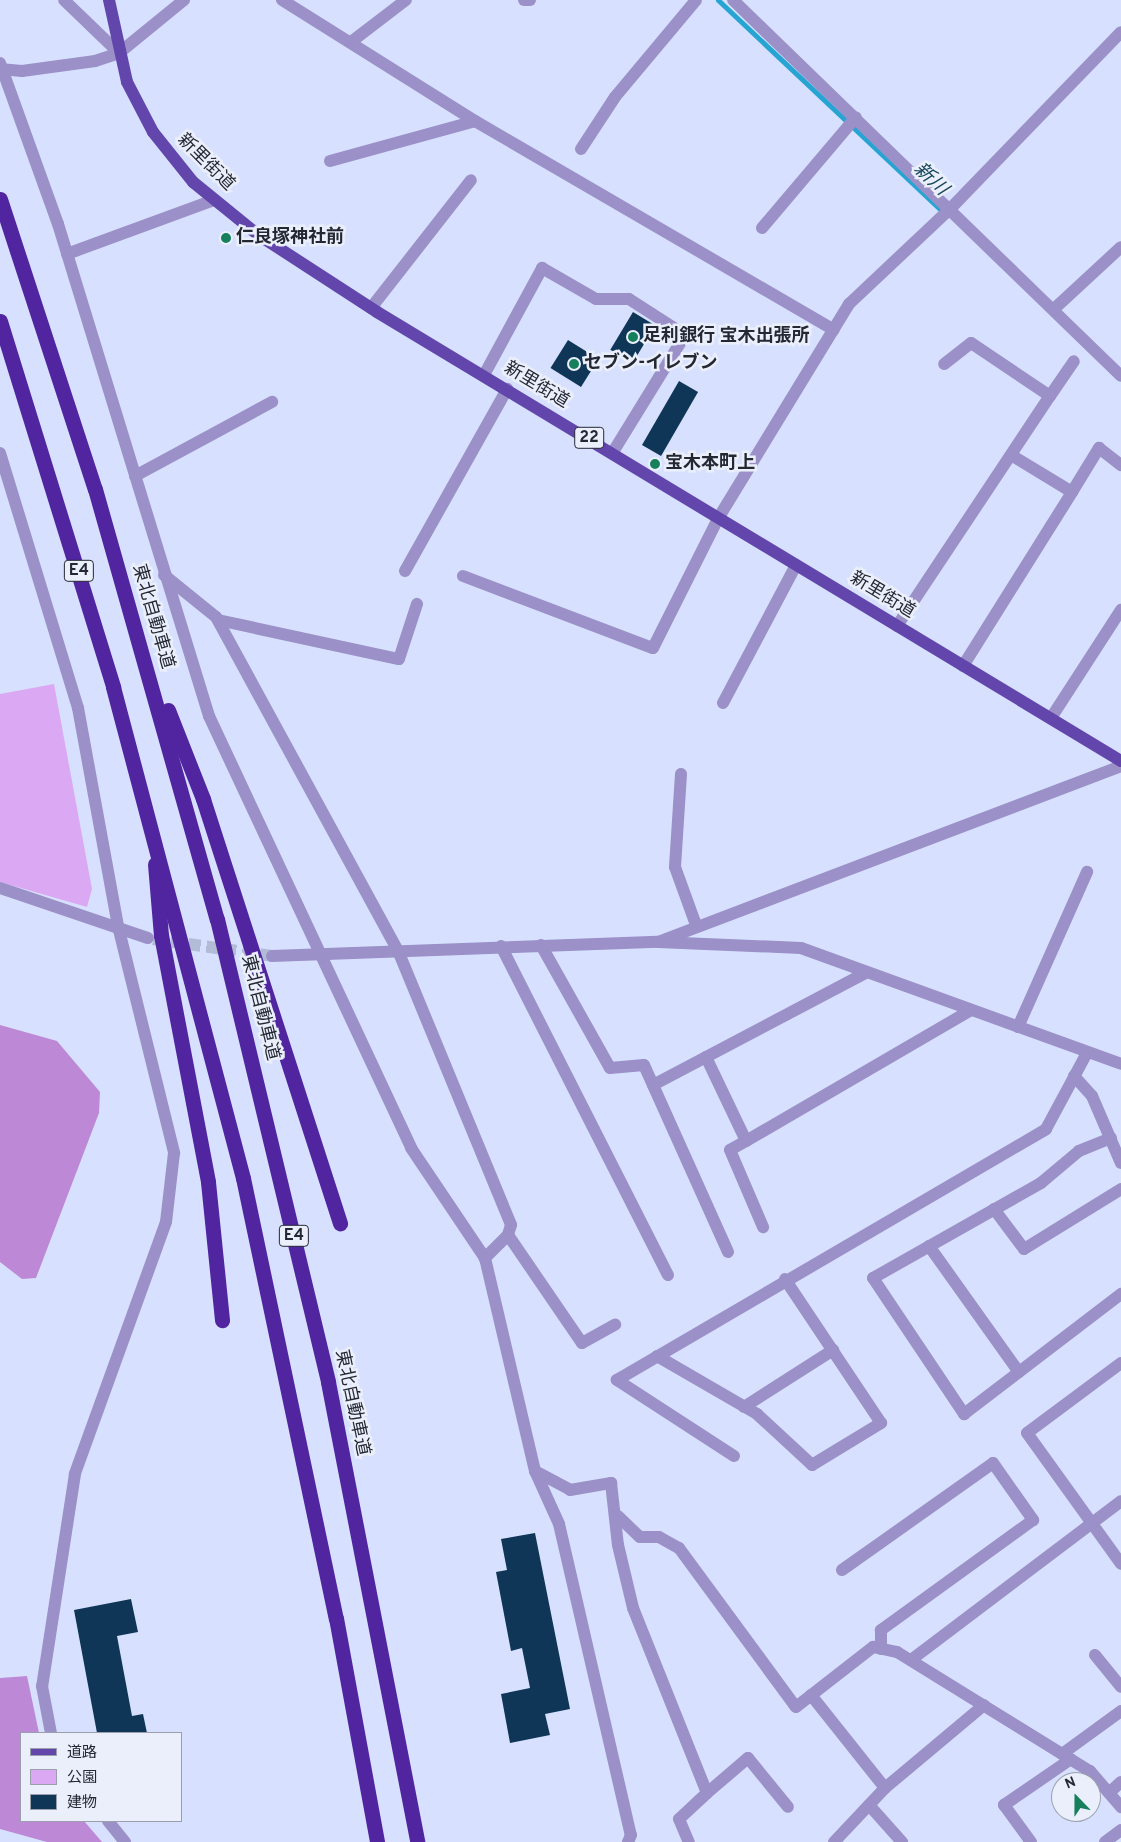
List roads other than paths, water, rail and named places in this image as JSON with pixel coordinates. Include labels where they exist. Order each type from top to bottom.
[{"type":"highway","name":"東北自動車道","points":[[0,199],[139,637],[277,1161],[328,1382],[417,1842]]},
{"type":"highway","name":"E4","points":[[0,321],[60,504],[151,822],[243,1178],[336,1618],[377,1842]]},
{"type":"highway","points":[[139,637],[203,799],[340,1223]]},
{"type":"highway","points":[[151,822],[162,935],[208,1182],[222,1320]]},
{"type":"main road","name":"新里街道","points":[[109,0],[119,53],[127,82],[152,132],[170,157],[214,200],[257,234],[371,308],[613,452],[1121,761]]},
{"type":"street","points":[[64,0],[119,53]]},
{"type":"street","points":[[184,0],[119,53],[95,61],[1,67],[67,254],[164,575],[209,716],[318,957],[411,1148],[485,1258],[535,1471],[559,1524],[630,1840]]},
{"type":"street","points":[[282,0],[475,121],[834,330]]},
{"type":"street","points":[[351,42],[406,0]]},
{"type":"street","points":[[524,0],[530,0]]},
{"type":"street","points":[[580,149],[615,97],[696,0]]},
{"type":"street","points":[[733,0],[952,207],[1121,376]]},
{"type":"street","points":[[463,576],[653,648],[719,517],[856,297],[952,207],[1121,32]]},
{"type":"street","points":[[762,228],[856,117]]},
{"type":"street","points":[[330,161],[475,121]]},
{"type":"street","points":[[371,308],[471,180]]},
{"type":"street","points":[[67,254],[214,200]]},
{"type":"street","points":[[1054,309],[1121,247]]},
{"type":"street","points":[[484,375],[542,268],[596,299],[629,299],[685,335],[613,452]]},
{"type":"street","points":[[944,364],[971,343],[1050,396]]},
{"type":"street","points":[[897,626],[1074,361]]},
{"type":"street","points":[[405,571],[507,389]]},
{"type":"street","points":[[135,476],[272,402]]},
{"type":"street","points":[[963,666],[1099,448],[1121,465]]},
{"type":"street","points":[[0,453],[78,708],[118,926],[174,1153],[166,1222],[75,1474],[42,1686],[51,1732]]},
{"type":"street","points":[[1011,455],[1072,492]]},
{"type":"street","points":[[723,703],[796,565]]},
{"type":"street","points":[[164,575],[218,620],[399,953],[511,1225],[508,1235],[485,1258]]},
{"type":"street","points":[[218,620],[398,659],[417,604]]},
{"type":"street","points":[[1051,718],[1121,610]]},
{"type":"street","points":[[658,942],[696,925],[1121,766]]},
{"type":"street","points":[[681,774],[675,866],[696,925]]},
{"type":"street","points":[[1018,1027],[1087,872]]},
{"type":"street","points":[[0,888],[118,926],[148,938]]},
{"type":"street","points":[[272,956],[318,957],[501,946],[658,942],[801,948],[1121,1064]]},
{"type":"street","points":[[541,945],[610,1068],[644,1065],[728,1252]]},
{"type":"street","points":[[501,946],[668,1275]]},
{"type":"street","points":[[653,1085],[867,972]]},
{"type":"street","points":[[763,1227],[730,1150],[971,1010]]},
{"type":"street","points":[[734,1456],[617,1380],[785,1279],[1046,1129],[1087,1053]]},
{"type":"street","points":[[706,1057],[746,1141]]},
{"type":"street","points":[[1074,1076],[1092,1096],[1121,1163]]},
{"type":"street","points":[[1110,1138],[1079,1151],[1040,1183],[873,1278],[964,1414],[1121,1294]]},
{"type":"street","points":[[994,1209],[1024,1249],[1121,1189]]},
{"type":"street","points":[[508,1235],[582,1343],[615,1325]]},
{"type":"street","points":[[929,1246],[1019,1372]]},
{"type":"street","points":[[657,1356],[744,1407],[812,1466],[881,1423],[785,1279]]},
{"type":"street","points":[[744,1407],[833,1350]]},
{"type":"street","points":[[1121,1362],[1027,1433],[1121,1564]]},
{"type":"street","points":[[842,1570],[993,1463],[1033,1520],[881,1630],[881,1649]]},
{"type":"street","points":[[535,1471],[570,1490],[611,1483],[618,1516],[618,1545],[633,1608],[707,1793]]},
{"type":"street","points":[[911,1660],[1121,1501]]},
{"type":"street","points":[[618,1516],[640,1537],[659,1537],[679,1548],[796,1707],[873,1647],[881,1649],[911,1660],[1090,1771],[1121,1808]]},
{"type":"street","points":[[1095,1655],[1121,1687]]},
{"type":"street","points":[[811,1695],[885,1788]]},
{"type":"street","points":[[834,1842],[885,1788],[984,1705]]},
{"type":"street","points":[[1031,1842],[1004,1805],[1067,1757],[1121,1711]]},
{"type":"street","points":[[689,1842],[680,1819],[748,1758],[788,1806]]},
{"type":"street","points":[[1109,1793],[1121,1782]]},
{"type":"street","points":[[869,1805],[902,1842]]},
{"type":"street","points":[[109,1822],[125,1842]]},
{"type":"street","points":[[1104,1842],[1121,1830]]},
{"type":"waterway","name":"新川","points":[[718,0],[945,214]]},
{"type":"tunnel","points":[[153,939],[272,956]]},
{"type":"place","name":"仁良塚神社前","points":[[226,238]]},
{"type":"place","name":"足利銀行 宝木出張所","points":[[633,337]]},
{"type":"place","name":"セブン-イレブン","points":[[574,364]]},
{"type":"place","name":"宝木本町上","points":[[655,464]]}]
